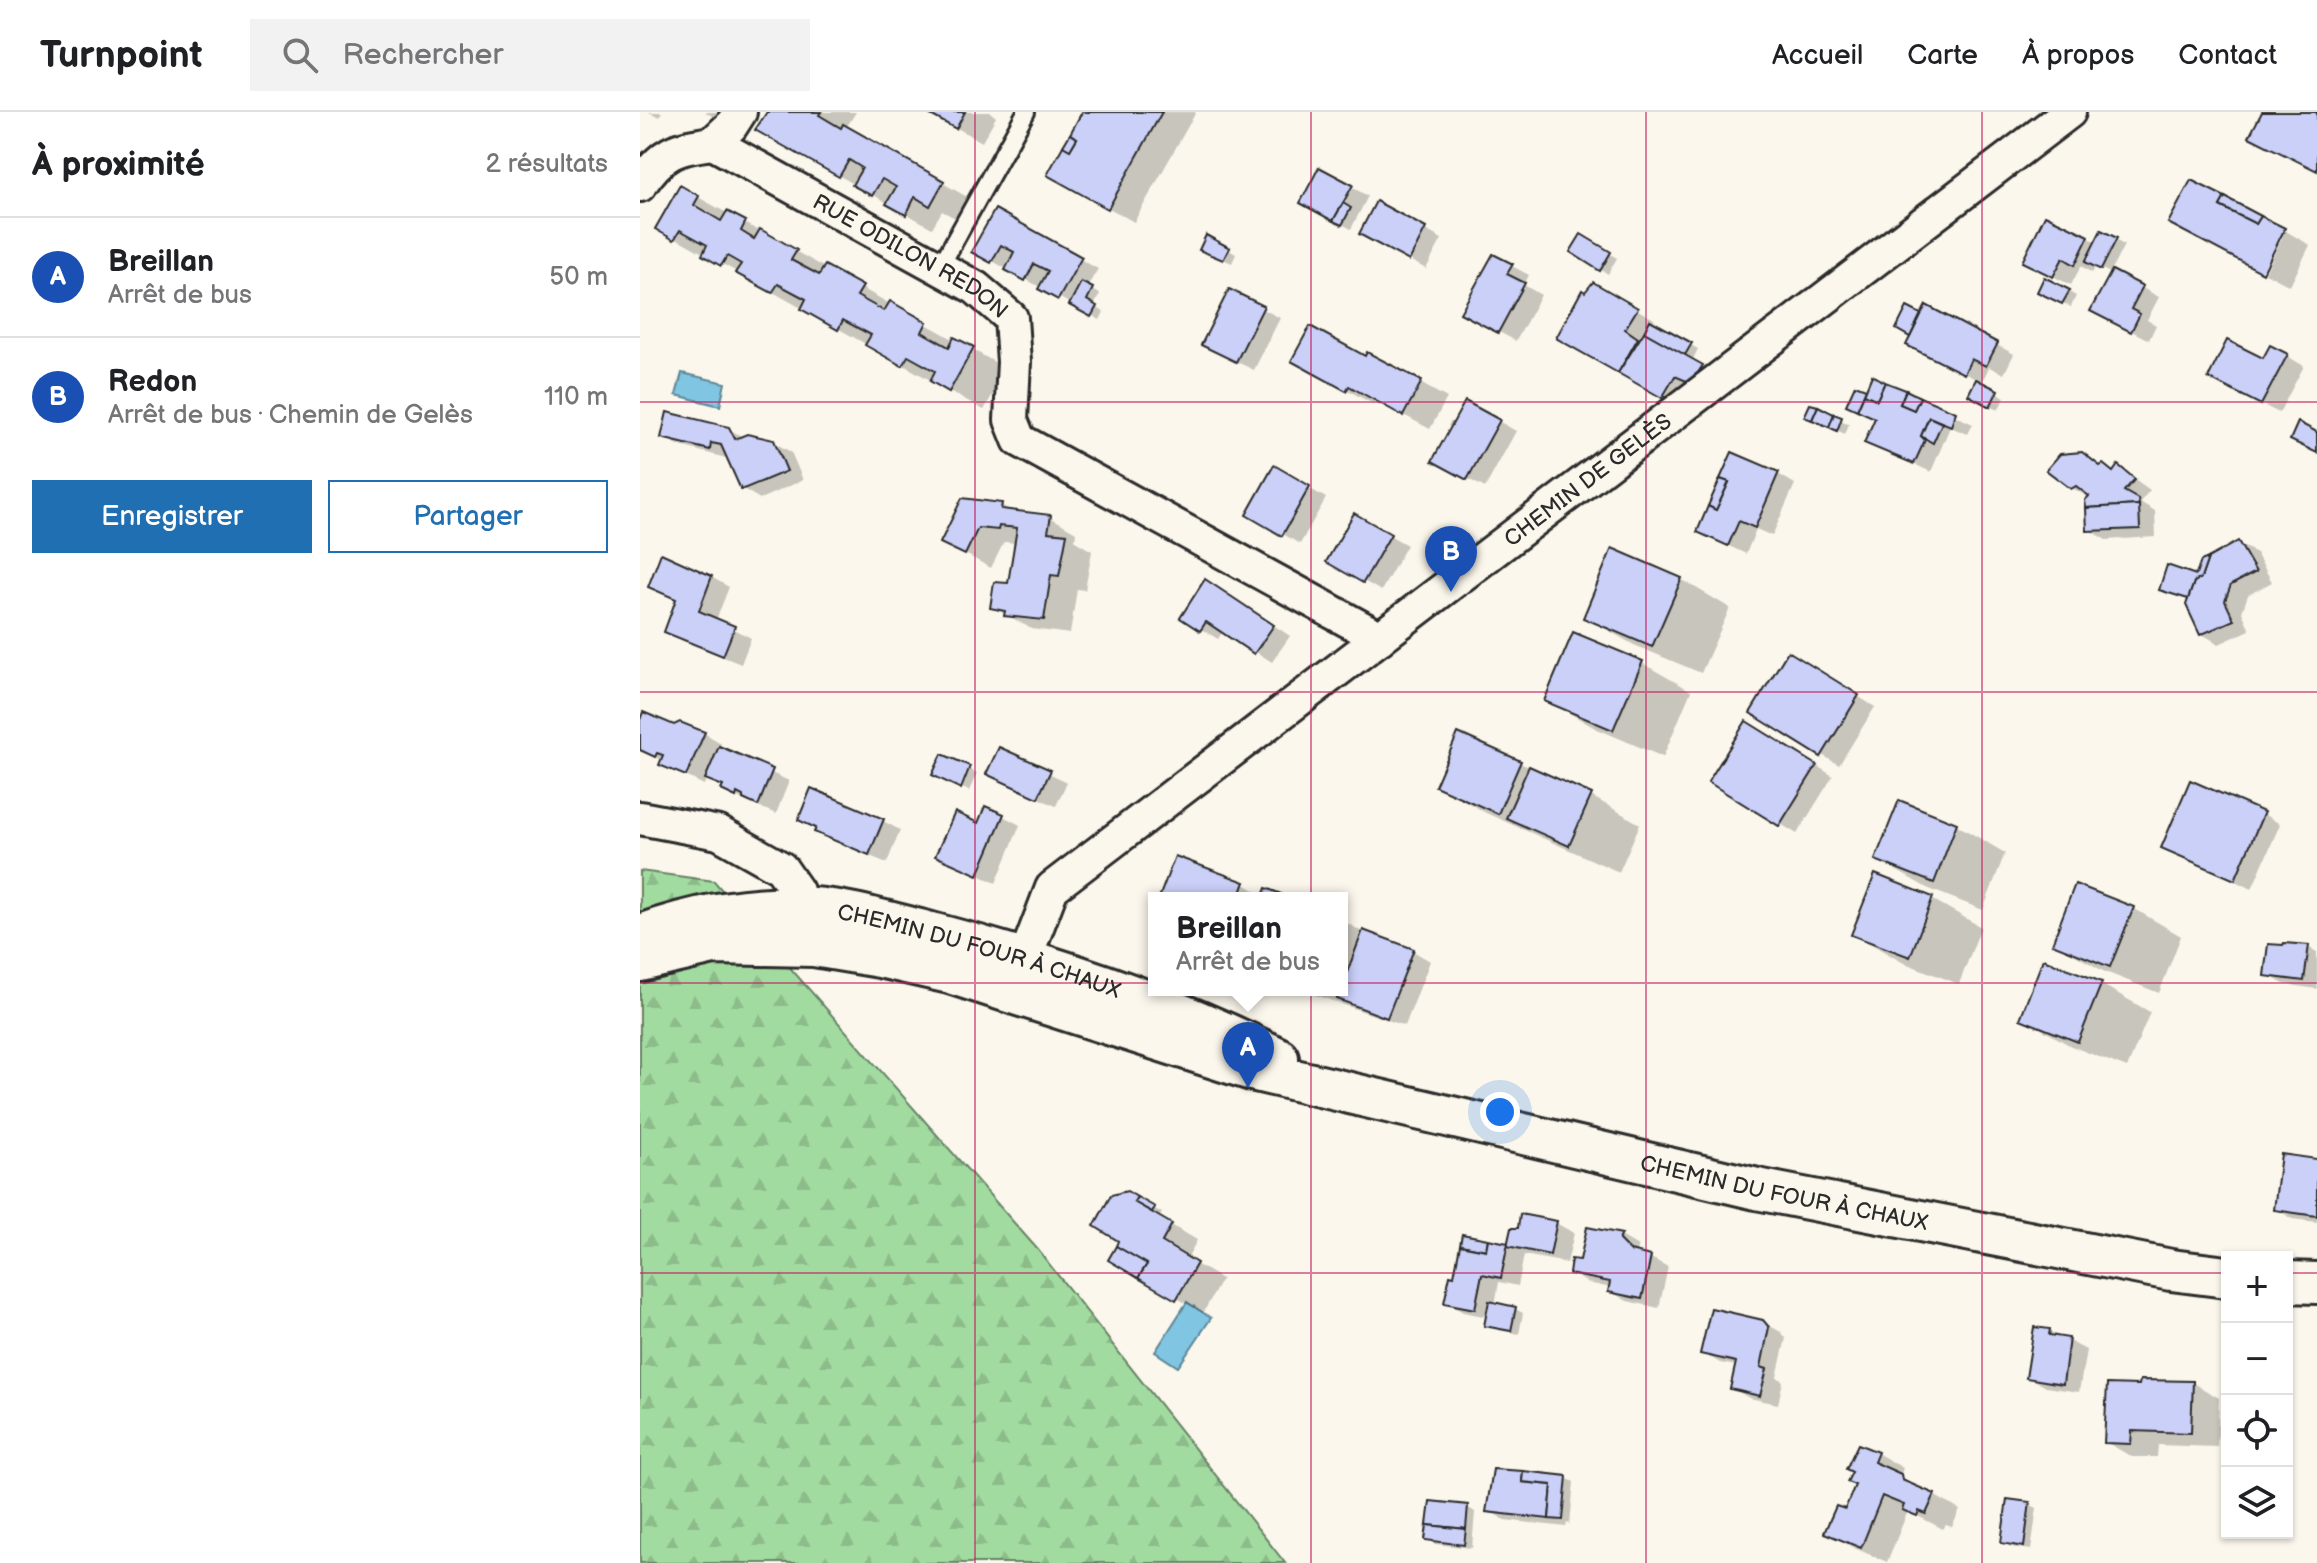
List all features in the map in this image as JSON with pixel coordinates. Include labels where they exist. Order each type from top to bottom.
[{"type":"street","points":[[640,185],[653,166],[678,148],[713,143],[731,126],[740,112]]},
{"type":"street","name":"CHEMIN DE GELÈS","points":[[1018,977],[1052,888],[2069,112]]},
{"type":"street","name":"RUE ODILON REDON","points":[[713,143],[976,288],[1011,318],[1014,362],[1011,420],[1019,440],[1380,638]]},
{"type":"street","points":[[640,818],[719,833],[781,868],[797,891],[795,926]]},
{"type":"street","name":"CHEMIN DU FOUR À CHAUX","points":[[640,935],[717,912],[795,926],[844,950],[950,973],[1018,977],[1252,1070],[1757,1189],[2171,1270],[2221,1276]]},
{"type":"street","name":"CHEMIN DU FOUR À CHAUX","points":[[640,961],[795,926]]},
{"type":"street","points":[[2293,1282],[2317,1283]]},
{"type":"lane","points":[[940,267],[1026,112]]},
{"type":"green space","points":[[640,871],[714,881],[1038,1250],[1285,1563],[640,1563]]},
{"type":"water","points":[[682,373],[725,383],[720,406],[676,395]]},
{"type":"water","points":[[1187,1302],[1211,1318],[1178,1367],[1155,1352]]},
{"type":"building","points":[[767,112],[821,112],[819,115],[841,128],[843,124],[944,181],[930,206],[915,197],[906,215],[886,204],[896,187],[882,179],[872,196],[852,185],[862,168],[849,160],[839,177],[755,130]]},
{"type":"building","points":[[925,112],[965,112],[956,129]]},
{"type":"building","points":[[1082,112],[1162,112],[1108,209],[1047,175],[1063,146],[1070,150],[1077,138],[1070,134]]},
{"type":"building","points":[[2262,112],[2317,112],[2317,171],[2249,137]]},
{"type":"building","points":[[1070,134],[1077,138],[1070,150],[1063,146]]},
{"type":"building","points":[[1319,167],[1353,185],[1333,221],[1300,203]]},
{"type":"building","points":[[2191,180],[2225,197],[2220,206],[2256,224],[2261,216],[2285,228],[2263,273],[2168,223]]},
{"type":"building","points":[[680,185],[699,196],[694,205],[721,221],[727,211],[746,221],[741,231],[754,239],[760,229],[797,250],[791,260],[819,275],[825,265],[863,286],[857,296],[884,311],[890,301],[927,322],[922,332],[949,347],[954,337],[974,347],[949,392],[930,381],[935,371],[908,356],[902,366],[865,345],[871,335],[843,320],[838,330],[801,309],[806,299],[778,284],[772,293],[735,273],[741,264],[727,256],[721,266],[702,255],[707,245],[680,230],[674,240],[655,229]]},
{"type":"building","points":[[2225,197],[2261,216],[2256,224],[2220,206]]},
{"type":"building","points":[[1376,201],[1426,228],[1409,261],[1359,234]]},
{"type":"building","points":[[1343,203],[1351,208],[1342,225],[1333,221]]},
{"type":"building","points":[[995,209],[1082,257],[1058,300],[1038,289],[1048,271],[1034,264],[1025,281],[1005,270],[1014,252],[1001,245],[991,263],[971,252]]},
{"type":"building","points":[[2045,215],[2089,236],[2075,265],[2063,258],[2053,277],[2022,262]]},
{"type":"building","points":[[2101,230],[2117,238],[2101,270],[2085,262]]},
{"type":"building","points":[[1581,234],[1611,252],[1600,271],[1570,252]]},
{"type":"building","points":[[1206,235],[1230,248],[1223,260],[1199,250]]},
{"type":"building","points":[[1493,254],[1513,264],[1507,274],[1525,283],[1498,333],[1460,313]]},
{"type":"building","points":[[2112,270],[2143,286],[2131,309],[2140,314],[2131,332],[2090,311]]},
{"type":"building","points":[[2044,277],[2070,290],[2062,304],[2037,292]]},
{"type":"building","points":[[1081,282],[1093,288],[1087,300],[1097,306],[1091,317],[1069,305]]},
{"type":"building","points":[[1593,282],[1638,308],[1625,329],[1638,338],[1618,373],[1556,338],[1582,290],[1585,292]]},
{"type":"building","points":[[1229,289],[1264,306],[1236,362],[1201,345]]},
{"type":"building","points":[[1926,305],[1998,343],[1986,366],[1971,359],[1964,374],[1906,345]]},
{"type":"building","points":[[1907,307],[1921,314],[1910,337],[1896,329]]},
{"type":"building","points":[[1650,320],[1692,343],[1685,355],[1644,332]]},
{"type":"building","points":[[1310,326],[1365,356],[1367,352],[1422,381],[1403,416],[1349,386],[1346,391],[1291,361]]},
{"type":"building","points":[[1644,332],[1703,365],[1691,383],[1675,376],[1662,398],[1618,373]]},
{"type":"building","points":[[2227,340],[2263,358],[2270,345],[2288,354],[2261,405],[2208,378]]},
{"type":"building","points":[[1872,375],[1885,382],[1877,400],[1864,394]]},
{"type":"building","points":[[1976,379],[1998,390],[1990,407],[1968,395]]},
{"type":"building","points":[[1885,382],[1906,390],[1900,404],[1914,410],[1920,397],[1956,412],[1951,426],[1929,417],[1921,436],[1925,440],[1914,464],[1864,443],[1875,418],[1857,410],[1864,394],[1877,400]]},
{"type":"building","points":[[1855,385],[1866,389],[1857,410],[1846,405]]},
{"type":"building","points":[[1906,390],[1920,397],[1914,410],[1900,404]]},
{"type":"building","points":[[1465,401],[1500,420],[1467,480],[1432,461]]},
{"type":"building","points":[[1810,404],[1818,406],[1812,420],[1804,417]]},
{"type":"building","points":[[1818,406],[1834,414],[1829,427],[1812,420]]},
{"type":"building","points":[[667,412],[729,427],[735,439],[747,434],[774,440],[787,471],[741,490],[721,445],[711,443],[710,450],[661,438]]},
{"type":"building","points":[[1834,414],[1842,417],[1837,431],[1829,427]]},
{"type":"building","points":[[1929,417],[1942,423],[1933,443],[1921,436]]},
{"type":"building","points":[[2298,422],[2317,432],[2317,453],[2290,440]]},
{"type":"building","points":[[1732,452],[1779,472],[1755,528],[1739,521],[1728,546],[1697,532],[1708,506],[1716,510],[1729,482],[1720,479]]},
{"type":"building","points":[[2082,452],[2113,472],[2118,465],[2135,479],[2124,491],[2138,499],[2139,505],[2086,508],[2085,500],[2089,496],[2076,486],[2071,489],[2046,470],[2060,454]]},
{"type":"building","points":[[1274,465],[1310,486],[1282,536],[1246,515]]},
{"type":"building","points":[[1720,479],[1729,482],[1716,510],[1708,506]]},
{"type":"building","points":[[962,498],[1002,503],[1001,509],[1051,515],[1048,532],[1067,534],[1059,576],[1051,575],[1044,620],[1004,616],[1005,611],[990,608],[994,582],[1008,583],[1017,528],[978,528],[965,555],[940,543]]},
{"type":"building","points":[[2139,505],[2140,529],[2087,531],[2086,508]]},
{"type":"building","points":[[1354,513],[1391,534],[1363,583],[1326,562]]},
{"type":"building","points":[[2238,541],[2256,572],[2231,585],[2225,601],[2234,620],[2200,635],[2186,605],[2194,582],[2201,578],[2208,558]]},
{"type":"building","points":[[1612,548],[1682,578],[1652,647],[1583,618]]},
{"type":"building","points":[[661,553],[712,576],[699,611],[735,626],[723,656],[664,632],[676,599],[648,587]]},
{"type":"building","points":[[2208,558],[2201,578],[2194,582],[2188,599],[2159,590],[2167,565],[2196,575],[2201,561]]},
{"type":"building","points":[[1205,579],[1274,625],[1254,654],[1206,622],[1200,631],[1180,618]]},
{"type":"building","points":[[1573,632],[1643,661],[1613,730],[1544,701]]},
{"type":"building","points":[[1788,651],[1859,695],[1821,757],[1750,713]]},
{"type":"building","points":[[643,712],[674,725],[680,722],[705,732],[686,776],[659,765],[663,755],[657,753],[655,757],[640,750]]},
{"type":"building","points":[[1746,721],[1817,765],[1779,826],[1708,782]]},
{"type":"building","points":[[1458,733],[1521,761],[1498,814],[1435,786]]},
{"type":"building","points":[[719,746],[773,769],[758,806],[737,793],[736,797],[721,790],[723,786],[705,779]]},
{"type":"building","points":[[999,747],[1051,770],[1038,798],[986,774]]},
{"type":"building","points":[[942,754],[970,766],[961,789],[932,775]]},
{"type":"building","points":[[1529,766],[1592,794],[1569,846],[1506,818]]},
{"type":"building","points":[[2190,780],[2264,812],[2235,880],[2161,848]]},
{"type":"building","points":[[811,788],[884,819],[869,855],[814,832],[816,828],[798,820]]},
{"type":"building","points":[[1899,800],[1957,823],[1934,883],[1875,860]]},
{"type":"building","points":[[985,806],[1004,814],[978,875],[935,856],[955,812],[978,823]]},
{"type":"building","points":[[1175,856],[1245,882],[1241,892],[1161,892]]},
{"type":"building","points":[[1875,874],[1933,897],[1910,957],[1851,935]]},
{"type":"building","points":[[2075,884],[2134,907],[2110,967],[2052,944]]},
{"type":"building","points":[[1363,930],[1414,949],[1387,1018],[1337,999],[1338,996],[1348,996],[1348,970]]},
{"type":"building","points":[[2268,944],[2309,945],[2304,981],[2264,976]]},
{"type":"building","points":[[2043,959],[2102,982],[2078,1042],[2020,1019]]},
{"type":"building","points":[[2281,1154],[2317,1159],[2317,1216],[2274,1210]]},
{"type":"building","points":[[1127,1191],[1137,1197],[1134,1202],[1172,1224],[1162,1242],[1197,1263],[1176,1300],[1138,1278],[1147,1264],[1116,1246],[1118,1241],[1094,1226],[1111,1195]]},
{"type":"building","points":[[1137,1197],[1155,1207],[1152,1212],[1134,1202]]},
{"type":"building","points":[[1520,1214],[1557,1221],[1550,1255],[1507,1246],[1511,1228],[1518,1228]]},
{"type":"building","points":[[1587,1227],[1622,1234],[1619,1240],[1630,1251],[1651,1256],[1642,1299],[1608,1292],[1610,1282],[1569,1274],[1571,1259],[1580,1260]]},
{"type":"building","points":[[1462,1234],[1488,1239],[1486,1250],[1460,1245]]},
{"type":"building","points":[[1488,1239],[1508,1243],[1501,1278],[1482,1274],[1475,1309],[1444,1303],[1450,1275],[1454,1276],[1460,1245],[1486,1250]]},
{"type":"building","points":[[1116,1246],[1147,1264],[1138,1278],[1108,1260]]},
{"type":"building","points":[[1489,1301],[1516,1307],[1511,1331],[1484,1326]]},
{"type":"building","points":[[1711,1308],[1763,1320],[1769,1327],[1761,1367],[1767,1369],[1760,1396],[1730,1389],[1736,1362],[1700,1354]]},
{"type":"building","points":[[2034,1327],[2050,1329],[2049,1335],[2069,1338],[2063,1384],[2026,1378]]},
{"type":"building","points":[[2140,1380],[2193,1381],[2191,1433],[2132,1431],[2131,1444],[2104,1443],[2107,1384],[2139,1385]]},
{"type":"building","points":[[1858,1444],[1878,1452],[1874,1462],[1901,1474],[1902,1480],[1935,1494],[1926,1514],[1919,1511],[1917,1516],[1902,1510],[1904,1505],[1882,1496],[1861,1548],[1824,1533],[1836,1506],[1845,1509],[1855,1485],[1847,1482],[1852,1472],[1846,1469]]},
{"type":"building","points":[[1493,1469],[1523,1471],[1522,1482],[1552,1485],[1549,1519],[1486,1512]]},
{"type":"building","points":[[1523,1471],[1567,1476],[1563,1520],[1549,1519],[1552,1485],[1522,1482]]},
{"type":"building","points":[[2007,1499],[2030,1502],[2024,1547],[2001,1543]]},
{"type":"building","points":[[1430,1501],[1468,1505],[1466,1529],[1427,1525]]},
{"type":"building","points":[[1427,1525],[1466,1529],[1464,1545],[1425,1540]]},
{"type":"place","name":"Redon","points":[[1451,592]]},
{"type":"place","name":"Breillan","points":[[1248,1088]]}]
